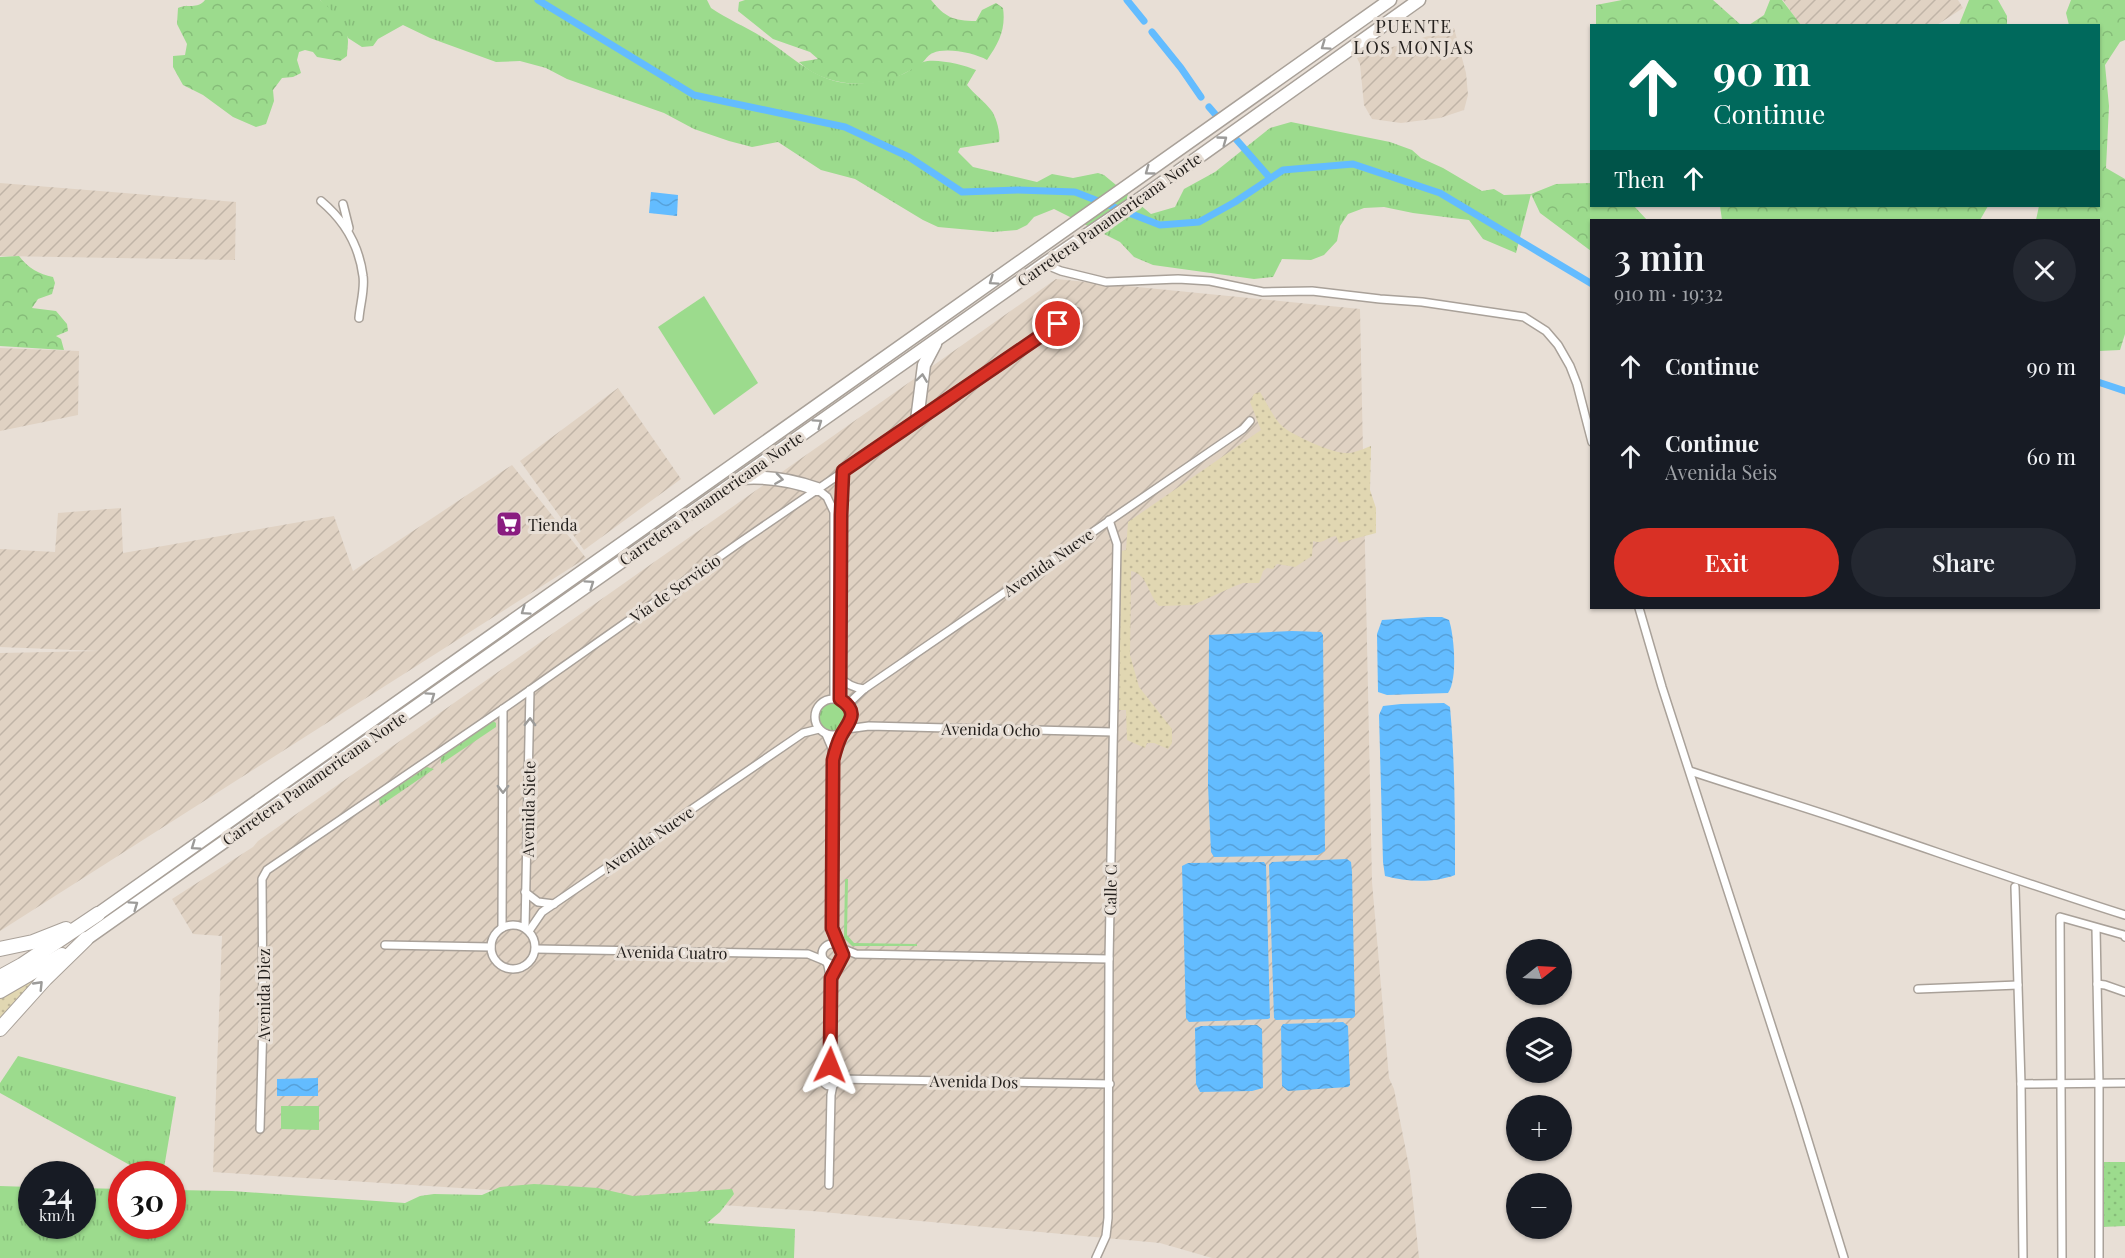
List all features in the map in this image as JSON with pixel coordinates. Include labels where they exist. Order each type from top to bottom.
[{"type":"highway","name":"Carretera Panamericana Norte","points":[[0,977],[22,965],[98,914],[1390,0]]},
{"type":"highway","name":"Carretera Panamericana Norte","points":[[0,991],[86,939],[1044,264],[1142,198],[1419,0]]},
{"type":"highway","points":[[1269,85],[1270,106]]},
{"type":"highway","points":[[917,420],[924,365],[938,339]]},
{"type":"highway","points":[[740,478],[782,479],[817,489]]},
{"type":"highway","points":[[656,518],[666,531]]},
{"type":"highway","points":[[329,750],[338,762]]},
{"type":"highway","points":[[0,949],[33,942],[98,914]]},
{"type":"highway","points":[[0,1029],[45,979],[86,939]]},
{"type":"street","points":[[321,201],[340,219],[351,236]]},
{"type":"street","points":[[343,204],[363,277],[359,318]]},
{"type":"street","points":[[1044,264],[1061,271],[1106,282],[1168,279],[1210,281],[1263,292],[1312,291],[1422,302],[1524,317],[1545,331],[1558,345],[1570,366],[1590,434]]},
{"type":"street","name":"Vía de Servicio","points":[[274,865],[503,709],[917,420],[1077,312]]},
{"type":"street","name":"Avenida Nueve","points":[[847,705],[864,690],[1244,429],[1250,421]]},
{"type":"street","points":[[837,675],[843,471]]},
{"type":"street","points":[[817,489],[827,497],[834,512],[837,699]]},
{"type":"street","name":"Calle C","points":[[1096,1258],[1107,1230],[1110,1084],[1109,959],[1117,544],[1109,520]]},
{"type":"street","points":[[1640,609],[1662,687],[1844,1258]]},
{"type":"street","points":[[837,675],[854,688],[864,690]]},
{"type":"street","name":"Avenida Siete","points":[[527,930],[525,891],[530,690]]},
{"type":"street","points":[[828,1185],[833,1081],[830,1065],[831,978],[822,955],[832,928],[833,760],[832,748],[815,717],[823,701],[837,699],[847,705],[862,723],[869,726]]},
{"type":"street","name":"Avenida Siete","points":[[502,928],[503,709]]},
{"type":"street","points":[[833,760],[850,724],[851,712]]},
{"type":"street","name":"Avenida Nueve","points":[[527,930],[542,912],[803,733],[815,717]]},
{"type":"street","name":"Avenida Ocho","points":[[845,731],[869,726],[1113,732]]},
{"type":"street","points":[[823,731],[837,735],[845,731]]},
{"type":"street","name":"Avenida Nueve","points":[[803,733],[823,731]]},
{"type":"street","points":[[1690,771],[2125,915]]},
{"type":"street","name":"Avenida Diez","points":[[260,1129],[263,1021],[262,879],[274,865]]},
{"type":"street","points":[[2015,887],[2023,1258]]},
{"type":"street","points":[[525,891],[538,902],[554,904]]},
{"type":"street","points":[[2062,1258],[2060,917],[2125,937]]},
{"type":"street","points":[[513,925],[527,930],[534,939],[536,949],[528,964],[512,970],[497,963],[491,947],[494,936],[502,928],[513,925]]},
{"type":"street","points":[[831,978],[843,955],[832,928]]},
{"type":"street","points":[[2096,928],[2099,1258]]},
{"type":"street","points":[[825,947],[832,943],[856,954],[1109,959]]},
{"type":"street","points":[[385,945],[491,947]]},
{"type":"street","name":"Avenida Cuatro","points":[[808,954],[825,947]]},
{"type":"street","name":"Avenida Cuatro","points":[[536,949],[808,954],[826,962]]},
{"type":"street","points":[[826,962],[831,964],[839,962],[856,954]]},
{"type":"street","points":[[2097,984],[2125,992]]},
{"type":"street","points":[[1918,989],[2018,985]]},
{"type":"street","points":[[830,1065],[823,1080],[833,1081]]},
{"type":"street","name":"Avenida Dos","points":[[825,1074],[829,1072],[833,1081],[1110,1084]]},
{"type":"street","points":[[2021,1084],[2125,1083]]},
{"type":"shaded area","points":[[1783,0],[1958,0],[1963,8],[1939,24],[1800,24]]},
{"type":"shaded area","points":[[1454,28],[1466,73],[1468,95],[1464,110],[1440,118],[1401,123],[1372,119],[1364,105],[1360,64],[1357,58]]},
{"type":"shaded area","points":[[0,183],[236,202],[235,260],[0,256]]},
{"type":"shaded area","points":[[1056,279],[1360,309],[1372,882],[1389,1078],[1394,1089],[1410,1172],[1419,1258],[1212,1258],[1160,1243],[812,1211],[213,1172],[222,936],[193,934],[172,899],[253,847],[258,841]]},
{"type":"shaded area","points":[[0,348],[79,351],[78,415],[0,431]]},
{"type":"shaded area","points":[[618,388],[681,479],[584,550],[520,461]]},
{"type":"shaded area","points":[[512,465],[586,558],[0,931],[0,653],[99,651],[0,647],[0,549],[55,552],[58,513],[121,508],[123,553],[334,516],[353,571]]},
{"type":"green space","points":[[205,0],[320,0],[334,13],[345,29],[348,41],[347,56],[340,61],[317,57],[313,52],[305,50],[299,52],[297,60],[301,73],[293,77],[282,78],[273,90],[274,101],[266,124],[256,127],[233,117],[203,95],[183,85],[173,67],[173,56],[185,55],[187,44],[177,24],[178,8],[196,6]]},
{"type":"green space","points":[[320,0],[707,0],[711,8],[717,12],[762,37],[822,77],[833,81],[867,83],[882,80],[903,74],[920,63],[929,61],[957,64],[976,70],[967,85],[991,110],[999,130],[999,142],[960,148],[958,152],[973,167],[1037,182],[1052,174],[1073,178],[1098,173],[1104,175],[1151,214],[1175,207],[1184,189],[1215,172],[1270,128],[1291,122],[1390,142],[1412,150],[1421,158],[1482,191],[1494,189],[1504,195],[1531,194],[1516,253],[1483,239],[1469,220],[1384,207],[1364,208],[1348,214],[1340,226],[1337,241],[1324,255],[1311,260],[1282,259],[1273,277],[1254,279],[1153,265],[1134,257],[1120,242],[1054,209],[1034,217],[1027,225],[1017,230],[993,232],[938,227],[855,179],[821,170],[778,142],[752,147],[729,141],[694,129],[664,113],[567,79],[546,68],[520,61],[496,62],[430,38],[403,25],[378,39],[373,46],[362,47],[348,38],[342,25]]},
{"type":"green space","points":[[745,0],[931,0],[950,17],[976,21],[982,10],[996,3],[1003,8],[1003,23],[998,42],[987,60],[960,52],[939,51],[930,54],[923,62],[894,78],[866,84],[851,84],[810,71],[799,62],[818,59],[810,52],[773,39],[738,11],[739,2]]},
{"type":"green space","points":[[1622,0],[1713,0],[1740,24],[1596,24],[1596,5]]},
{"type":"green space","points":[[1770,0],[1782,0],[1800,24],[1750,24],[1764,15]]},
{"type":"green space","points":[[1969,0],[1998,0],[2007,16],[2007,24],[1959,24]]},
{"type":"green space","points":[[2071,0],[2125,0],[2125,40],[2120,42],[2105,65],[2109,106],[2106,168],[2125,179],[2125,334],[2120,350],[2100,351],[2100,219],[2036,219],[2039,207],[2100,207],[2100,24],[2069,24],[2066,13]]},
{"type":"green space","points":[[1590,183],[1590,207],[1635,207],[1646,219],[1590,219],[1590,250],[1540,213],[1531,194],[1556,184]]},
{"type":"green space","points":[[1720,207],[1987,207],[1981,219],[1722,219]]},
{"type":"green space","points":[[19,256],[34,270],[53,277],[55,283],[52,294],[38,299],[32,308],[56,311],[67,324],[68,331],[56,336],[61,339],[64,350],[0,346],[0,257]]},
{"type":"green space","points":[[704,296],[758,383],[714,415],[658,327]]},
{"type":"green space","points":[[834,701],[840,702],[848,710],[848,722],[840,730],[834,731],[828,730],[820,722],[819,716],[820,710],[828,702]]},
{"type":"green space","points":[[493,721],[496,727],[441,764],[441,757]]},
{"type":"green space","points":[[427,767],[434,769],[380,806],[379,799]]},
{"type":"green space","points":[[845,879],[848,879],[847,935],[854,943],[917,944],[917,946],[852,946],[844,938]]},
{"type":"green space","points":[[18,1056],[176,1097],[165,1161],[123,1161],[0,1093],[0,1083]]},
{"type":"green space","points":[[281,1106],[319,1106],[319,1130],[281,1129]]},
{"type":"green space","points":[[2101,1162],[2125,1162],[2125,1226],[2101,1227]]},
{"type":"green space","points":[[534,1184],[598,1188],[633,1196],[732,1189],[734,1194],[720,1212],[707,1223],[795,1229],[794,1258],[0,1258],[0,1186],[18,1187],[18,1239],[96,1239],[96,1188],[108,1189],[108,1239],[186,1239],[186,1190],[232,1191],[405,1203],[420,1196],[434,1194],[482,1195],[500,1187]]},
{"type":"sand","points":[[1260,392],[1279,423],[1304,439],[1329,450],[1344,453],[1371,446],[1370,490],[1376,508],[1376,533],[1339,543],[1336,536],[1319,542],[1313,541],[1312,556],[1295,567],[1277,564],[1273,569],[1267,568],[1263,571],[1259,583],[1243,583],[1193,605],[1159,606],[1141,576],[1131,571],[1130,655],[1139,687],[1172,729],[1172,743],[1168,749],[1154,743],[1147,743],[1145,748],[1127,740],[1126,710],[1119,710],[1121,551],[1126,550],[1128,522],[1261,430],[1250,402],[1254,394]]},
{"type":"sand","points":[[45,972],[0,1021],[0,998]]},
{"type":"water","points":[[651,192],[678,195],[677,216],[649,213]]},
{"type":"water","points":[[1442,617],[1449,620],[1454,646],[1454,668],[1448,693],[1387,695],[1378,692],[1377,634],[1382,620]]},
{"type":"water","points":[[1321,632],[1323,635],[1325,851],[1318,855],[1214,857],[1211,852],[1208,785],[1209,635]]},
{"type":"water","points":[[1444,703],[1450,707],[1452,728],[1455,875],[1420,881],[1385,876],[1379,715],[1383,706]]},
{"type":"water","points":[[1347,859],[1351,862],[1352,872],[1355,1016],[1353,1018],[1276,1020],[1274,1018],[1269,865],[1272,862]]},
{"type":"water","points":[[1264,862],[1266,865],[1270,1018],[1189,1022],[1186,1018],[1182,866],[1188,863]]},
{"type":"water","points":[[1343,1022],[1348,1026],[1350,1085],[1288,1091],[1282,1086],[1281,1027],[1283,1024]]},
{"type":"water","points":[[1257,1025],[1262,1029],[1263,1088],[1252,1091],[1200,1092],[1196,1084],[1195,1028]]},
{"type":"water","points":[[318,1078],[318,1096],[277,1096],[277,1079]]},
{"type":"waterway","points":[[538,0],[694,95],[845,127],[909,157],[962,192],[1018,190],[1075,192],[1160,225],[1199,222],[1235,202],[1283,170],[1353,164],[1440,193],[1590,283]]},
{"type":"waterway","points":[[1127,0],[1144,21]]},
{"type":"waterway","points":[[1152,32],[1201,97]]},
{"type":"waterway","points":[[1209,107],[1215,114]]},
{"type":"waterway","points":[[1235,138],[1270,178]]},
{"type":"waterway","points":[[2100,383],[2125,391]]},
{"type":"place","name":"Tienda","points":[[509,524]]},
{"type":"district","name":"PUENTE LOS MONJAS","points":[[1414,36]]},
{"type":"route","points":[[830,1065],[831,978],[843,955],[832,928],[833,760],[839,739],[850,724],[851,718],[849,707],[840,699],[843,471],[1058,324]]}]
